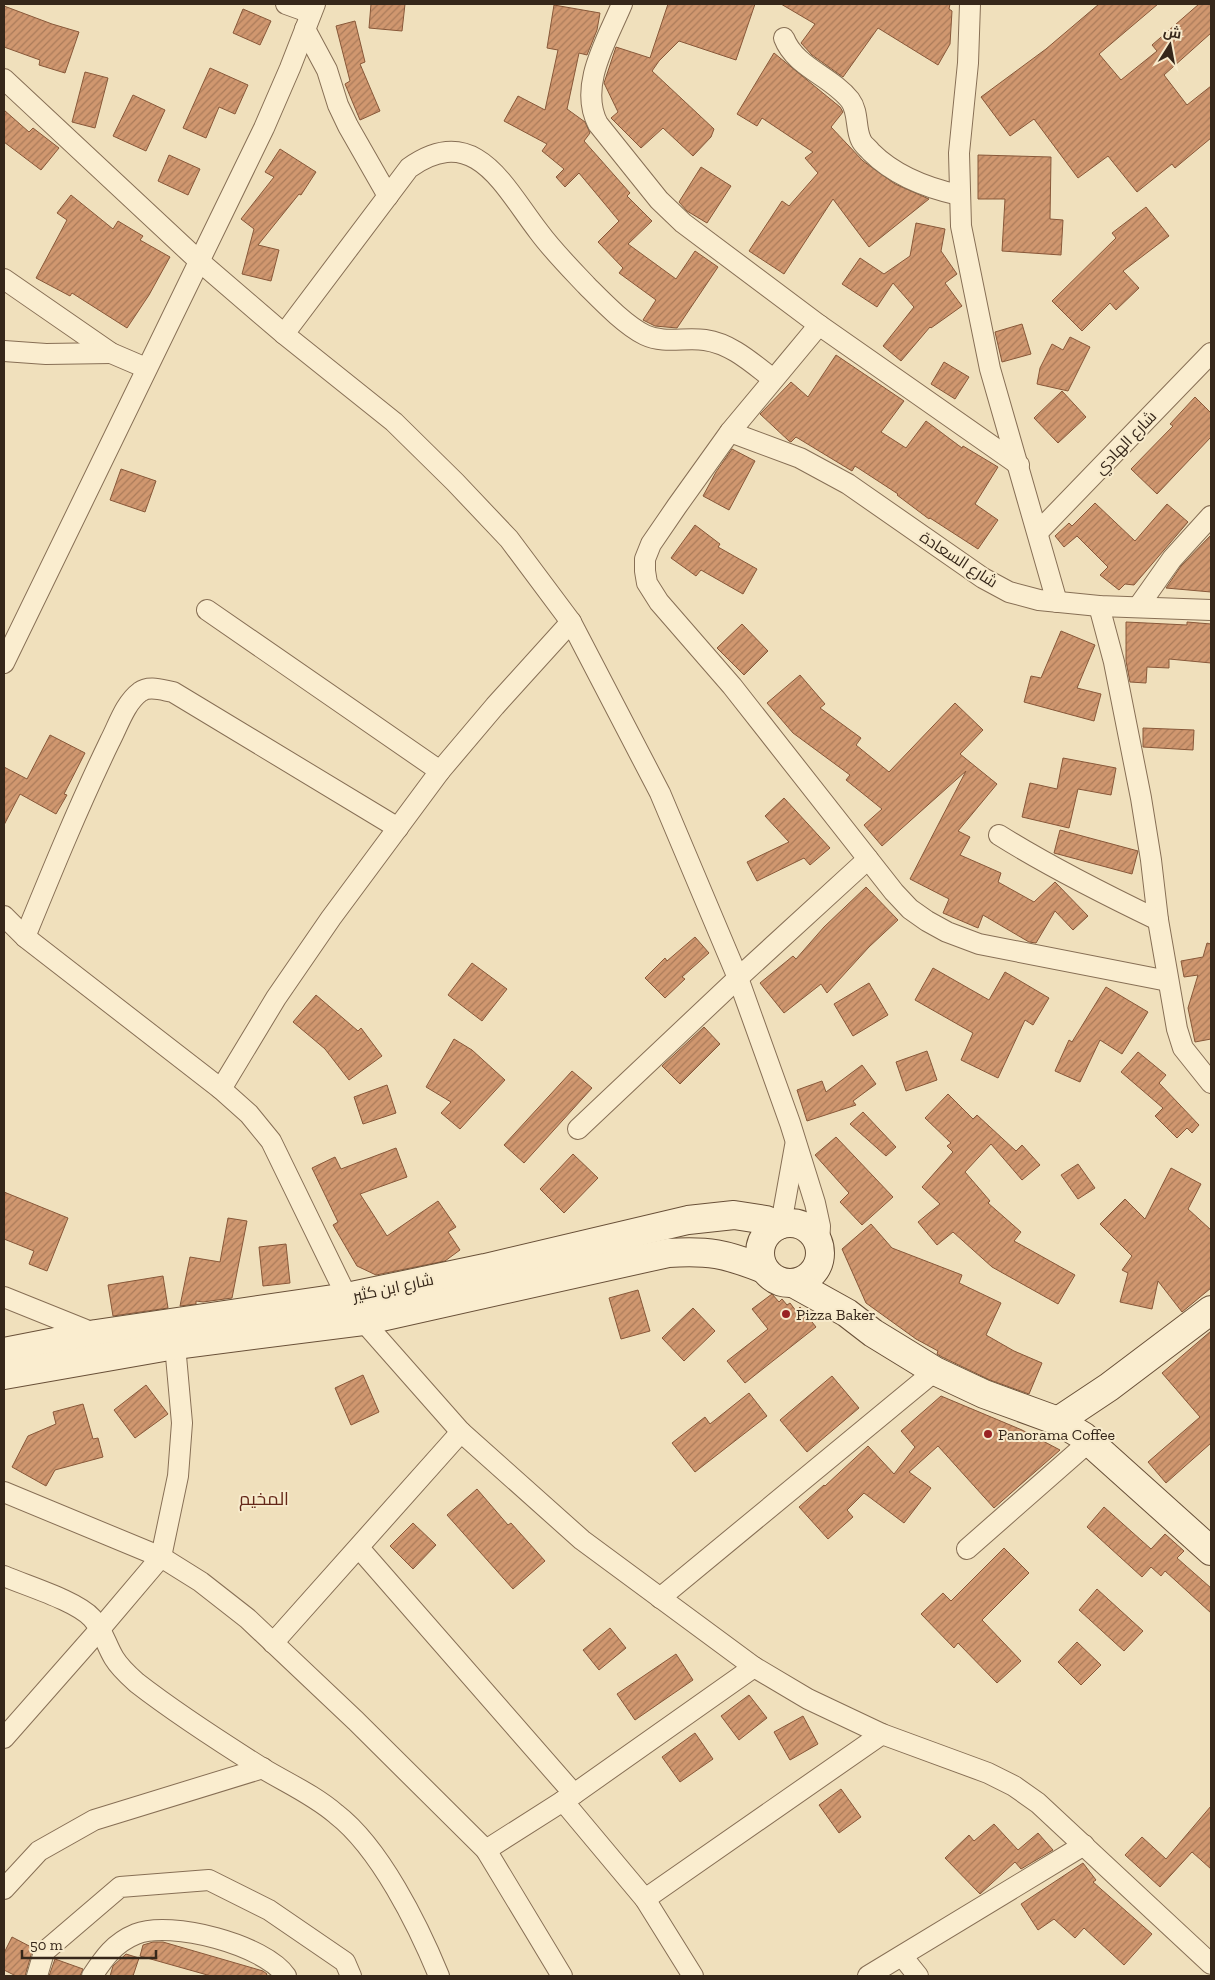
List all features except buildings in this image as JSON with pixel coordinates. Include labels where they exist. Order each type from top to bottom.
[{"type":"street","points":[[286,4],[310,15],[338,105],[388,196]]},
{"type":"street","points":[[622,4],[593,75],[590,96],[592,113],[598,124],[660,200],[683,223],[819,325],[1019,465]]},
{"type":"street","points":[[970,4],[968,63],[959,154],[961,226],[988,360],[1058,602]]},
{"type":"street","points":[[4,663],[264,128],[310,15]]},
{"type":"street","points":[[784,38],[794,55],[832,83],[850,100],[856,115],[862,142],[877,158],[898,174],[939,191],[959,195]]},
{"type":"street","points":[[4,79],[199,261],[284,334],[394,422],[509,538],[571,622],[660,793],[738,978],[816,1203],[820,1226],[820,1252],[817,1267],[811,1275],[803,1281],[793,1283],[782,1282],[771,1278],[764,1269],[760,1259],[760,1247],[764,1237],[772,1229],[791,1223],[801,1225],[810,1230],[816,1238],[820,1252],[847,1313]]},
{"type":"street","points":[[284,334],[409,168],[424,157],[443,151],[453,151],[474,158],[486,165],[502,180],[540,234],[586,285],[617,314],[645,335],[662,339],[704,340],[718,343],[736,351],[773,379]]},
{"type":"street","points":[[4,279],[111,352],[146,368]]},
{"type":"street","points":[[819,325],[730,432],[651,544],[645,558],[644,571],[647,583],[659,602],[732,686],[894,892],[927,921],[947,932],[980,944],[1168,981]]},
{"type":"street","points":[[4,351],[46,354],[111,352]]},
{"type":"street","name":"شارع الهادي","points":[[1038,532],[1207,365]]},
{"type":"street","name":"شارع السعادة","points":[[730,432],[800,458],[848,484],[983,578],[1009,592],[1058,602],[1099,606],[1211,610]]},
{"type":"street","points":[[1138,607],[1172,559],[1211,516]]},
{"type":"street","points":[[1099,606],[1114,662],[1141,798],[1158,920],[1177,1028],[1184,1048],[1211,1083]]},
{"type":"street","points":[[207,610],[440,770]]},
{"type":"street","points":[[221,1089],[276,998],[331,918],[440,770],[571,622]]},
{"type":"street","points":[[25,937],[84,794],[118,725],[129,704],[140,692],[152,688],[173,692],[398,828]]},
{"type":"street","points":[[999,835],[1023,850],[1158,920]]},
{"type":"street","points":[[578,1130],[868,858]]},
{"type":"street","points":[[4,916],[25,937],[221,1089],[250,1114],[271,1141],[347,1297],[363,1321],[461,1432],[582,1540],[754,1667],[808,1699],[882,1734],[988,1774],[1014,1786],[1038,1803],[1211,1964]]},
{"type":"street","points":[[780,1225],[796,1141]]},
{"type":"street","name":"شارع ابن كثير","points":[[4,1352],[96,1334],[347,1297],[485,1268],[688,1220],[734,1215],[766,1220],[780,1225]]},
{"type":"street","name":"شارع ابن كثير","points":[[4,1375],[175,1345],[363,1321],[668,1253],[712,1252],[734,1257],[764,1269]]},
{"type":"street","points":[[793,1283],[847,1313],[873,1333],[935,1371],[984,1394],[1058,1421],[1090,1441],[1211,1551]]},
{"type":"street","points":[[4,1297],[96,1334]]},
{"type":"street","points":[[1058,1421],[1110,1388],[1211,1310]]},
{"type":"street","points":[[4,1738],[162,1556],[167,1522],[178,1476],[182,1424],[175,1345]]},
{"type":"street","points":[[660,1598],[935,1371]]},
{"type":"street","points":[[274,1643],[461,1432]]},
{"type":"street","points":[[967,1549],[1090,1441]]},
{"type":"street","points":[[4,1492],[162,1556],[224,1599],[274,1643],[356,1721],[486,1850],[562,1976]]},
{"type":"street","points":[[358,1548],[569,1798],[645,1899],[693,1976]]},
{"type":"street","points":[[4,1576],[65,1601],[84,1611],[92,1617],[100,1629],[114,1658],[125,1673],[182,1717],[337,1814],[373,1855],[404,1905],[438,1976]]},
{"type":"street","points":[[486,1850],[569,1798],[754,1667]]},
{"type":"street","points":[[645,1899],[882,1734]]},
{"type":"street","points":[[4,1889],[39,1851],[94,1820],[263,1768]]},
{"type":"street","points":[[868,1976],[1084,1845]]},
{"type":"street","points":[[37,1976],[44,1952],[120,1887],[209,1880],[269,1910],[345,1962],[351,1976]]},
{"type":"street","points":[[92,1976],[110,1950],[136,1934],[162,1929],[188,1931],[225,1940],[264,1958],[282,1970],[286,1976]]},
{"type":"street","points":[[902,1956],[918,1976]]},
{"type":"place","name":"Pizza Baker","points":[[786,1314]]},
{"type":"place","name":"Panorama Coffee","points":[[988,1434]]},
{"type":"district","name":"المخيم","points":[[264,1499]]}]
